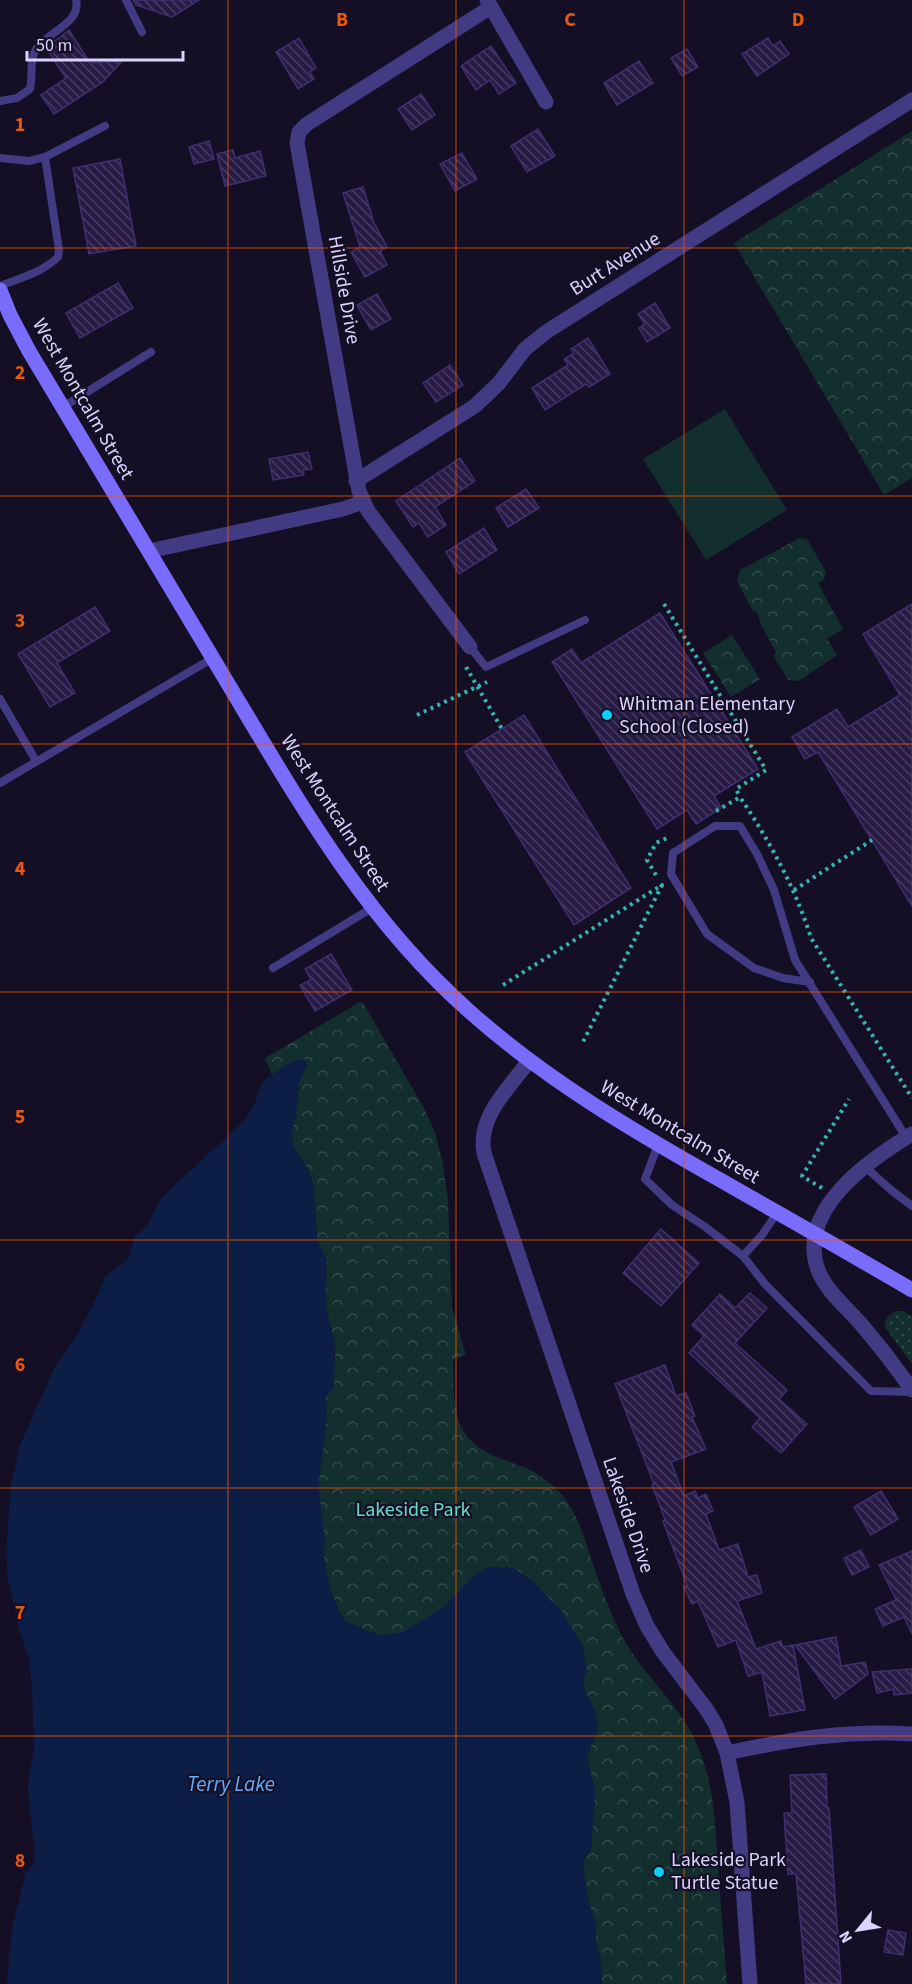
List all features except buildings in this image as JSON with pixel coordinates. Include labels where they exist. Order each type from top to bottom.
[{"type":"main road","name":"West Montcalm Street","points":[[0,288],[10,315],[63,407],[323,841],[372,908],[443,987],[492,1032],[574,1093],[658,1145],[912,1290]]},
{"type":"street","points":[[489,3],[546,102]]},
{"type":"street","name":"Hillside Drive","points":[[465,653],[363,502],[356,481],[297,137],[307,124],[489,3]]},
{"type":"street","name":"Burt Avenue","points":[[356,481],[475,406],[499,383],[525,349],[546,332],[912,100]]},
{"type":"street","points":[[149,551],[343,509],[363,502]]},
{"type":"street","name":"Lakeside Drive","points":[[530,1061],[488,1118],[482,1136],[484,1153],[633,1594],[647,1626],[659,1645],[707,1710],[727,1753],[737,1802],[750,1984]]},
{"type":"street","points":[[909,1136],[864,1166],[835,1196],[816,1235],[815,1259],[825,1283],[874,1340],[912,1391]]},
{"type":"street","points":[[727,1753],[825,1734],[877,1732],[912,1734]]},
{"type":"lane","points":[[0,101],[17,98],[30,89],[32,58],[36,49],[73,16],[77,6],[76,0]]},
{"type":"lane","points":[[126,0],[142,32]]},
{"type":"lane","points":[[0,158],[29,161],[45,157],[105,126]]},
{"type":"lane","points":[[0,288],[51,264],[58,257],[59,250],[45,157]]},
{"type":"lane","points":[[63,407],[151,352]]},
{"type":"lane","points":[[465,653],[486,667],[585,620]]},
{"type":"lane","points":[[0,783],[213,658]]},
{"type":"lane","points":[[0,699],[36,761]]},
{"type":"lane","points":[[810,982],[783,978],[754,968],[707,934],[671,874],[673,853],[715,826],[740,826],[757,854],[774,890],[795,960],[810,982],[909,1136]]},
{"type":"lane","points":[[273,968],[372,908]]},
{"type":"lane","points":[[658,1145],[645,1179],[672,1205],[743,1256],[765,1284],[872,1391],[912,1391]]},
{"type":"lane","points":[[864,1166],[912,1206]]},
{"type":"lane","points":[[743,1256],[762,1235],[777,1213]]},
{"type":"path","points":[[664,604],[766,770],[736,789],[740,797]]},
{"type":"path","points":[[465,653],[502,729]]},
{"type":"path","points":[[794,890],[872,840]]},
{"type":"path","points":[[504,986],[662,885],[583,1042]]},
{"type":"path","points":[[823,1189],[802,1176],[849,1099]]},
{"type":"green space","points":[[912,131],[912,478],[884,495],[734,243]]},
{"type":"green space","points":[[725,409],[787,510],[706,560],[643,459]]},
{"type":"green space","points":[[800,538],[807,539],[826,572],[824,580],[818,583],[843,629],[827,639],[837,655],[799,681],[788,680],[774,657],[776,652],[761,625],[757,612],[753,611],[737,581],[740,570]]},
{"type":"green space","points":[[732,635],[760,679],[731,697],[703,653]]},
{"type":"green space","name":"Lakeside Park","points":[[362,1001],[424,1108],[435,1132],[442,1160],[448,1199],[452,1308],[466,1355],[453,1359],[454,1399],[459,1422],[464,1433],[480,1448],[537,1474],[555,1487],[566,1500],[578,1521],[607,1604],[626,1644],[675,1707],[692,1734],[705,1766],[712,1798],[727,1984],[602,1984],[601,1962],[596,1945],[596,1925],[588,1900],[583,1866],[591,1849],[595,1791],[588,1754],[597,1731],[596,1715],[584,1688],[584,1677],[562,1612],[532,1581],[475,1575],[445,1606],[404,1632],[381,1636],[346,1622],[331,1592],[323,1553],[325,1541],[319,1478],[327,1416],[325,1398],[334,1387],[334,1340],[326,1307],[327,1272],[317,1239],[313,1184],[309,1172],[294,1147],[291,1136],[299,1082],[307,1065],[297,1060],[272,1075],[265,1058]]},
{"type":"green space","points":[[902,1311],[912,1316],[912,1364],[885,1327],[890,1314]]},
{"type":"water","name":"Terry Lake","points":[[304,1059],[307,1065],[299,1082],[291,1136],[294,1147],[309,1172],[313,1184],[317,1239],[327,1261],[326,1307],[334,1340],[334,1387],[325,1398],[327,1416],[319,1478],[325,1541],[323,1553],[331,1592],[346,1622],[381,1636],[404,1632],[445,1606],[475,1575],[485,1569],[490,1567],[514,1568],[532,1581],[562,1612],[583,1646],[587,1671],[584,1677],[584,1688],[596,1715],[598,1726],[588,1754],[595,1791],[591,1849],[583,1866],[588,1900],[596,1925],[596,1945],[601,1962],[602,1984],[7,1984],[12,1927],[26,1873],[34,1863],[35,1857],[28,1788],[34,1751],[32,1687],[29,1658],[20,1633],[8,1580],[6,1553],[11,1484],[20,1445],[55,1367],[77,1335],[105,1277],[129,1258],[134,1238],[148,1225],[161,1198],[243,1122],[266,1079],[288,1064]]},
{"type":"place","name":"Whitman Elementary School (Closed)","points":[[607,715]]},
{"type":"place","name":"Lakeside Park Turtle Statue","points":[[659,1872]]}]
